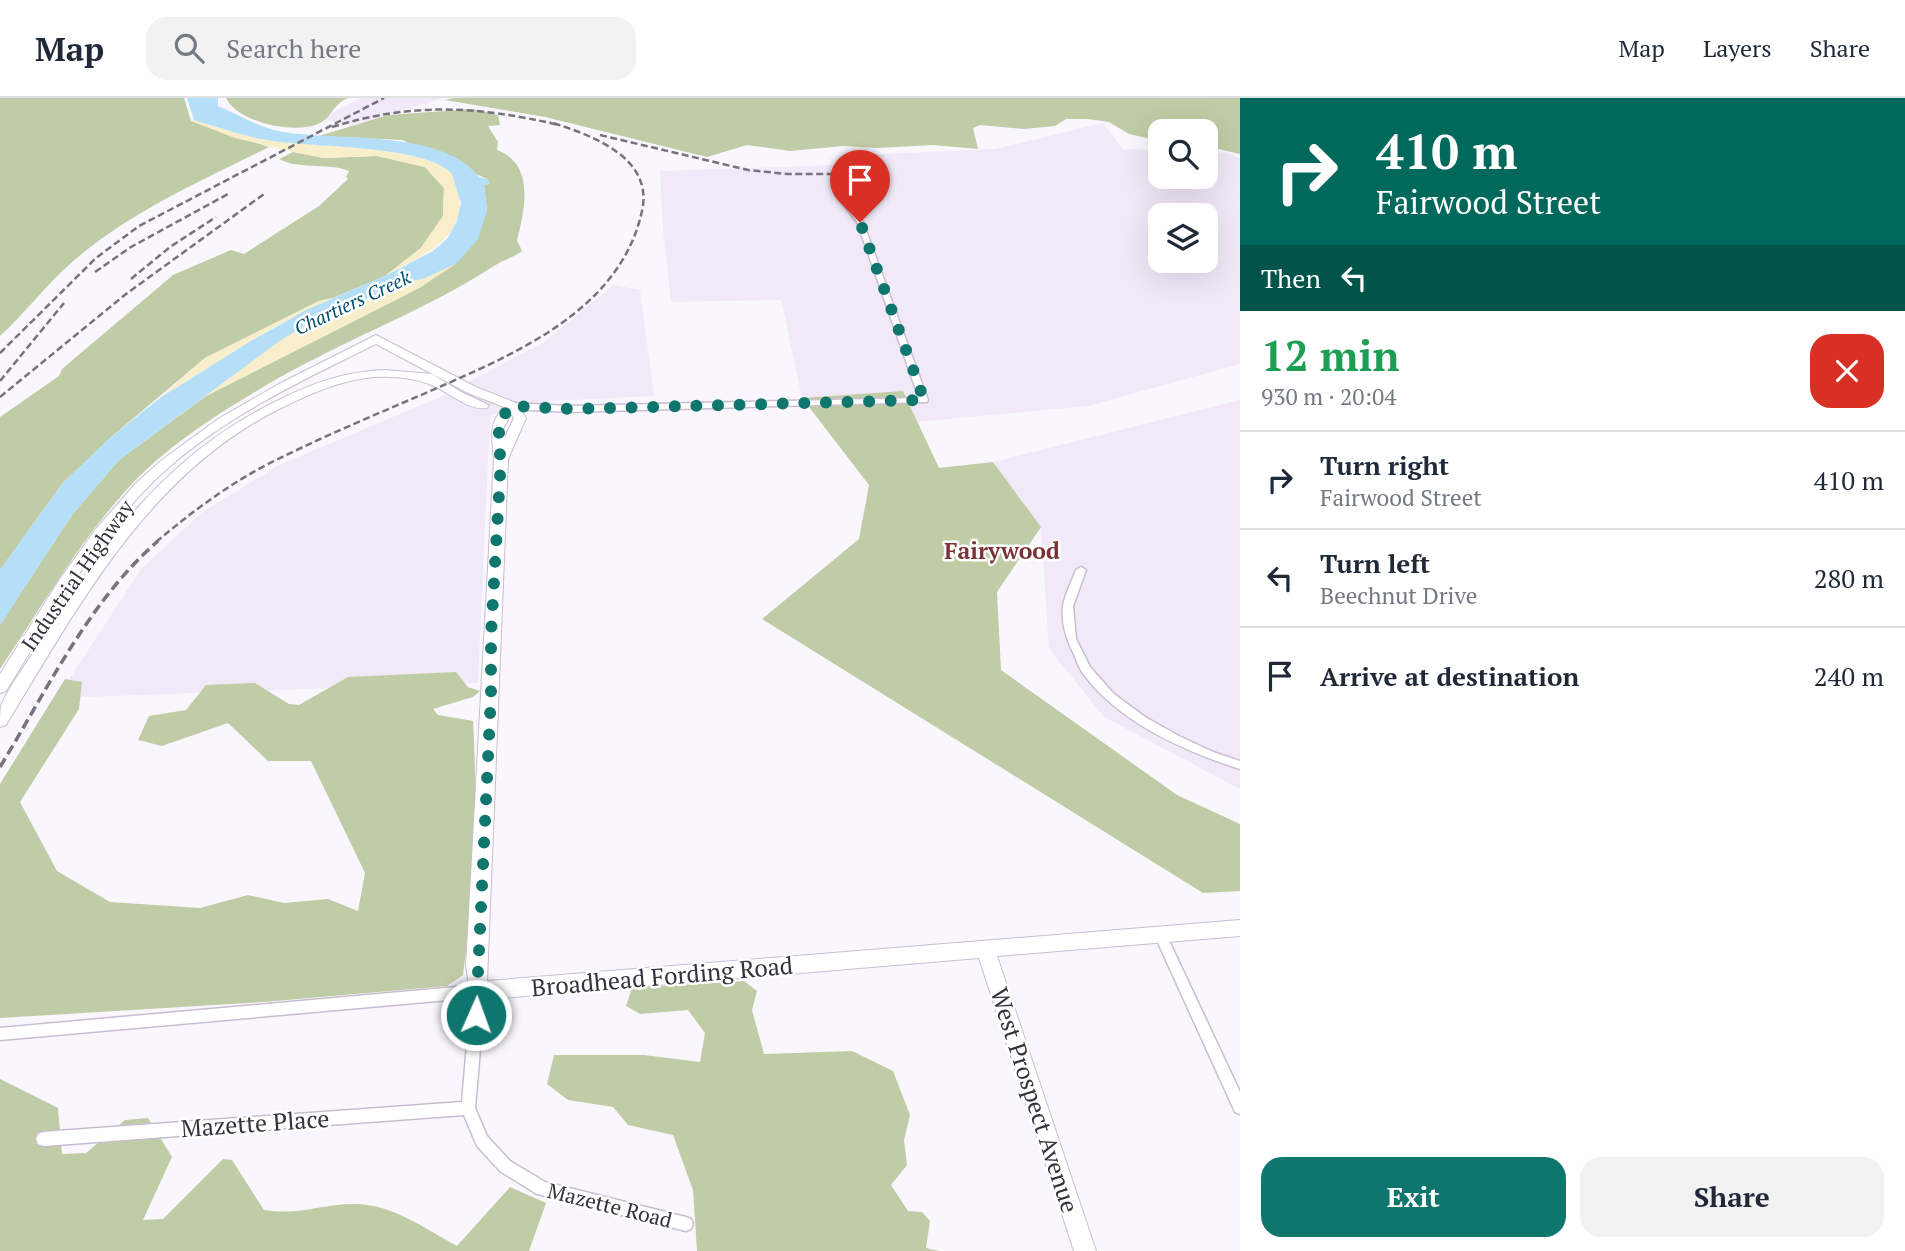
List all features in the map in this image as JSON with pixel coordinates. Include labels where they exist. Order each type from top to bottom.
[{"type":"street","points":[[372,341],[437,383],[481,404],[570,409],[924,400],[860,222],[843,200]]},
{"type":"street","points":[[372,341],[512,406]]},
{"type":"street","name":"Industrial Highway","points":[[0,687],[98,538],[131,496],[156,472],[183,449],[228,418],[372,341]]},
{"type":"street","name":"Industrial Highway","points":[[0,721],[107,552],[140,508],[204,449],[285,400],[333,381],[368,373],[403,373],[437,383]]},
{"type":"street","name":"Mazette Road","points":[[512,406],[520,418],[501,459],[491,634],[491,694],[477,966],[478,992],[468,1108],[482,1141],[505,1166],[542,1189],[686,1224]]},
{"type":"street","points":[[1081,570],[1068,597],[1068,624],[1077,652],[1095,680],[1120,705],[1151,728],[1194,750],[1240,765]]},
{"type":"street","name":"Broadhead Fording Road","points":[[0,1034],[1240,928]]},
{"type":"street","points":[[1160,934],[1240,1107]]},
{"type":"street","name":"West Prospect Avenue","points":[[985,948],[1085,1251]]},
{"type":"street","name":"Mazette Place","points":[[43,1139],[468,1108]]},
{"type":"shaded area","points":[[360,98],[445,98],[352,125],[320,119]]},
{"type":"shaded area","points":[[1103,123],[1123,149],[1148,150],[1148,189],[1218,189],[1218,153],[1240,158],[1240,364],[1088,406],[917,422],[903,391],[802,398],[781,300],[671,302],[660,171],[835,165],[840,156],[995,149]]},
{"type":"shaded area","points":[[613,285],[640,290],[654,396],[553,401],[490,416],[478,683],[57,698],[141,569],[201,513],[279,465],[440,397],[546,341]]},
{"type":"shaded area","points":[[1240,400],[1240,789],[1104,717],[1049,649],[1041,527],[993,462]]},
{"type":"green space","points":[[0,98],[184,98],[191,121],[269,147],[192,185],[117,228],[71,263],[0,336]]},
{"type":"green space","points":[[226,98],[348,98],[320,123],[297,128],[255,120],[233,107]]},
{"type":"green space","points":[[1240,98],[1240,154],[1218,149],[1218,119],[1148,119],[1148,138],[1129,134],[1109,122],[1066,119],[1055,126],[1024,129],[980,125],[973,128],[978,149],[933,145],[877,148],[843,146],[790,151],[747,145],[707,157],[545,117],[445,100]]},
{"type":"green space","points":[[473,109],[498,115],[500,125],[488,126],[498,142],[497,150],[509,157],[522,177],[523,215],[517,240],[522,251],[437,299],[289,372],[223,412],[169,450],[137,479],[105,515],[73,558],[0,669],[0,625],[72,515],[119,460],[206,396],[421,287],[487,211],[484,185],[490,183],[487,179],[402,140],[319,136],[388,115]]},
{"type":"green space","points":[[293,152],[324,158],[377,156],[425,167],[444,188],[443,216],[421,248],[385,276],[333,298],[319,301],[205,358],[110,438],[62,484],[0,570],[0,417],[59,376],[62,369],[173,275],[231,250],[244,254],[319,206],[348,179],[346,177],[349,171],[340,168],[295,164],[279,159]]},
{"type":"green space","points":[[903,391],[939,468],[993,462],[1041,527],[997,592],[1001,670],[1177,795],[1240,824],[1240,891],[1203,893],[762,619],[859,539],[869,485],[802,398]]},
{"type":"green space","points":[[456,672],[468,687],[480,691],[473,697],[433,709],[438,715],[473,721],[474,849],[463,975],[447,986],[264,1002],[0,1018],[0,784],[65,679],[82,682],[79,709],[20,802],[57,871],[110,902],[200,908],[248,895],[284,903],[328,899],[358,911],[365,873],[311,761],[268,761],[228,723],[162,746],[138,740],[149,716],[186,710],[206,685],[255,683],[289,704],[299,705],[348,677]]},
{"type":"green space","points":[[744,981],[757,991],[752,1010],[764,1054],[852,1051],[893,1071],[910,1115],[904,1140],[907,1165],[891,1185],[908,1211],[922,1212],[930,1221],[926,1248],[939,1251],[697,1251],[693,1190],[673,1135],[628,1125],[613,1107],[568,1100],[547,1084],[554,1055],[644,1055],[700,1062],[705,1033],[688,1010],[640,1014],[626,1006],[632,988]]},
{"type":"green space","points":[[0,1079],[58,1108],[62,1154],[86,1153],[125,1120],[148,1118],[172,1157],[143,1220],[163,1219],[223,1159],[232,1160],[264,1210],[289,1211],[345,1204],[370,1205],[409,1219],[457,1246],[510,1187],[546,1203],[529,1251],[0,1251]]},
{"type":"sand","points":[[191,121],[267,140],[393,152],[438,164],[452,174],[459,195],[459,212],[454,226],[432,249],[385,276],[421,248],[443,216],[444,188],[425,167],[377,156],[324,158],[293,152],[235,138]]},
{"type":"sand","points":[[457,263],[421,287],[206,396],[267,349],[307,325]]},
{"type":"sand","points":[[333,298],[266,332],[160,398],[205,358],[319,301]]},
{"type":"water","name":"Chartiers Creek","points":[[187,98],[218,98],[218,106],[275,130],[305,135],[388,140],[441,151],[462,162],[490,184],[484,185],[487,211],[478,239],[457,263],[306,325],[281,340],[119,460],[72,515],[0,625],[0,570],[62,484],[110,438],[160,398],[249,342],[306,310],[385,276],[433,251],[447,239],[457,221],[461,203],[452,174],[438,164],[393,152],[286,143],[240,134],[194,120]]},
{"type":"railway","points":[[0,353],[96,258],[139,226],[384,98]]},
{"type":"railway","points":[[332,127],[390,113],[418,110],[472,111],[557,125]]},
{"type":"railway","points":[[550,122],[557,125]]},
{"type":"railway","points":[[156,542],[212,498],[258,470],[331,434],[494,362],[558,326],[587,303],[611,277],[630,246],[642,211],[643,192],[638,176],[616,151],[557,125]]},
{"type":"railway","points":[[600,135],[748,170],[787,174],[845,174]]},
{"type":"railway","points":[[95,272],[131,247],[228,194]]},
{"type":"railway","points":[[0,397],[126,294],[264,194]]},
{"type":"railway","points":[[131,279],[170,247],[216,217]]},
{"type":"railway","points":[[0,381],[64,303]]},
{"type":"railway","points":[[0,767],[52,677],[90,619],[133,565],[158,541]]},
{"type":"district","name":"Fairywood","points":[[1002,550]]},
{"type":"route","points":[[476,1015],[491,694],[491,634],[501,459],[498,445],[500,419],[512,406],[570,409],[924,400],[860,222]]}]
